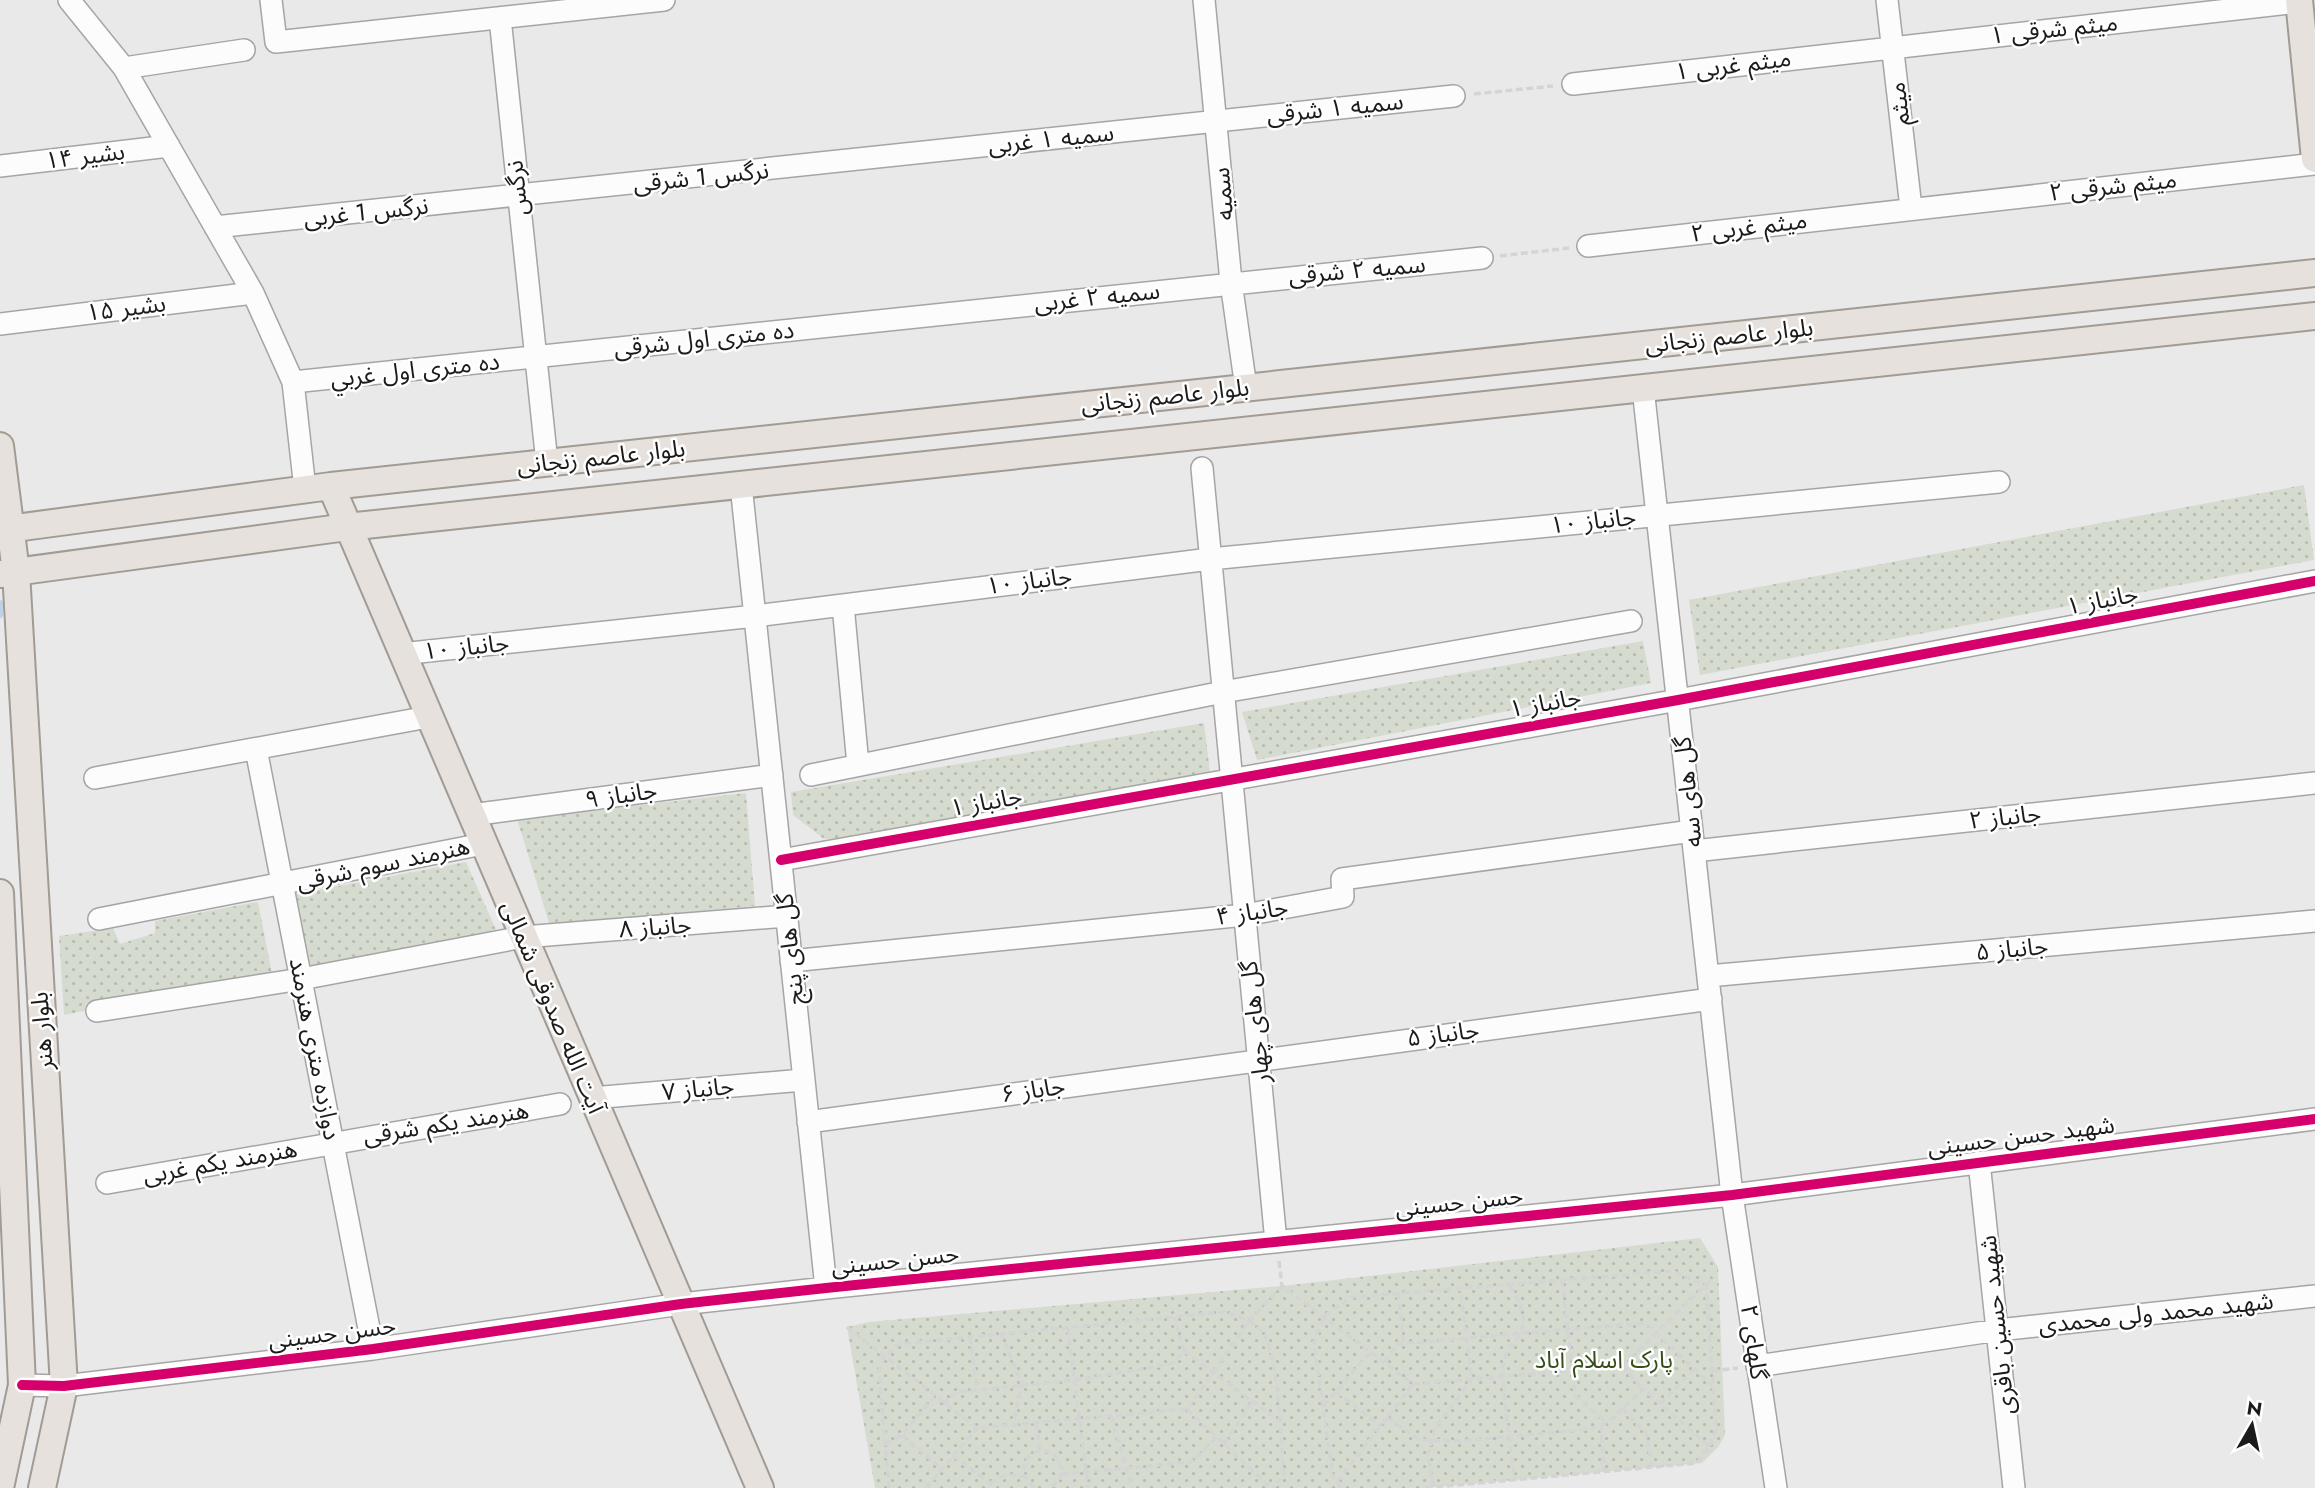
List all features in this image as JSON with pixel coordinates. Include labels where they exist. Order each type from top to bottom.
[{"type":"main road","points":[[2299,1],[2315,159]]},
{"type":"main road","name":"بلوار عاصم زنجانی","points":[[9,529],[318,487],[2315,273]]},
{"type":"main road","name":"بلوار عاصم زنجانی","points":[[12,572],[347,527],[2315,316]]},
{"type":"main road","name":"بلوار هنر","points":[[0,446],[12,572],[64,1386],[42,1488]]},
{"type":"main road","name":"آیت الله صدوقی شمالی","points":[[318,487],[347,527],[760,1488]]},
{"type":"main road","name":"بلوار هنر","points":[[0,892],[23,1385],[0,1488]]},
{"type":"street","points":[[69,0],[124,68],[253,293],[293,382],[318,487]]},
{"type":"street","points":[[271,0],[276,42],[500,18],[596,4],[664,0]]},
{"type":"street","name":"سمیه","points":[[1204,0],[1231,282],[1246,388]]},
{"type":"street","name":"میثم","points":[[1887,0],[1911,208]]},
{"type":"street","name":"میثم شرقی ۱","points":[[1892,47],[2299,1]]},
{"type":"street","name":"نرگس","points":[[500,18],[547,463]]},
{"type":"street","name":"میثم غربی ۱","points":[[1573,84],[1892,47]]},
{"type":"street","points":[[124,68],[244,50]]},
{"type":"street","name":"سمیه ۱ شرقی","points":[[1216,121],[1454,96]]},
{"type":"street","name":"سمیه ۱ غربی","points":[[886,157],[1216,121]]},
{"type":"street","name":"بشیر ۱۴","points":[[0,166],[169,146]]},
{"type":"street","name":"نرگس 1 شرقی","points":[[517,197],[886,157]]},
{"type":"street","name":"میثم شرقی ۲","points":[[1911,208],[2315,164]]},
{"type":"street","name":"نرگس 1 غربی","points":[[215,227],[517,197]]},
{"type":"street","name":"میثم غربی ۲","points":[[1588,246],[1911,208]]},
{"type":"street","name":"سمیه ۲ شرقی","points":[[1231,282],[1482,258]]},
{"type":"street","name":"سمیه ۲ غربی","points":[[872,321],[1231,282]]},
{"type":"street","name":"بشیر ۱۵","points":[[0,324],[253,293]]},
{"type":"street","name":"ده متری اول شرقی","points":[[537,358],[872,321]]},
{"type":"street","name":"ده متری اول غربي","points":[[293,382],[537,358]]},
{"type":"street","name":"گل های سه","points":[[1643,388],[1732,1195]]},
{"type":"street","name":"گل های چهار","points":[[1202,468],[1276,1242]]},
{"type":"street","name":"جانباز ۱۰","points":[[401,653],[844,605],[1210,559],[1999,482]]},
{"type":"street","name":"گل های پنج","points":[[741,485],[826,1288]]},
{"type":"street","name":"جانباز ۱","points":[[781,860],[1678,700],[2315,582]]},
{"type":"street","points":[[844,605],[858,765]]},
{"type":"street","points":[[811,775],[1223,692],[1631,621]]},
{"type":"street","points":[[94,778],[428,717]]},
{"type":"street","name":"دوازده متری هنرمند","points":[[256,748],[373,1349]]},
{"type":"street","name":"جانباز ۹","points":[[471,815],[772,775]]},
{"type":"street","name":"جانباز ۲","points":[[1693,841],[2315,783]]},
{"type":"street","name":"جانباز ۴","points":[[792,961],[1245,915],[1343,897],[1342,879],[1693,841]]},
{"type":"street","name":"هنرمند سوم شرقی","points":[[99,919],[483,844]]},
{"type":"street","name":"جانباز ۸","points":[[97,1011],[301,979],[523,937],[787,916]]},
{"type":"street","name":"جانباز ۵","points":[[1708,976],[2315,921]]},
{"type":"street","name":"جانباز ۵","points":[[1258,1058],[1711,999]]},
{"type":"street","name":"جاباز ۶","points":[[808,1122],[1258,1058]]},
{"type":"street","name":"جانباز ۷","points":[[592,1098],[804,1080]]},
{"type":"street","name":"هنرمند یکم شرقی","points":[[333,1142],[560,1104]]},
{"type":"street","name":"شهید حسن حسینی","points":[[1732,1195],[2315,1119]]},
{"type":"street","name":"هنرمند یکم غربی","points":[[107,1183],[333,1142]]},
{"type":"street","name":"شهید حسین باقری","points":[[1979,1163],[2014,1488]]},
{"type":"street","name":"حسن حسینی","points":[[23,1385],[64,1386],[373,1349],[681,1304],[1732,1195]]},
{"type":"street","name":"گلهای ۲","points":[[1732,1195],[1776,1488]]},
{"type":"street","name":"شهید محمد ولی محمدی","points":[[1757,1366],[1998,1330],[2315,1296]]},
{"type":"path","points":[[1454,96],[1573,84]]},
{"type":"path","points":[[1482,258],[1588,246]]},
{"type":"path","points":[[1341,1488],[1334,1476],[1314,1342],[1324,1316],[1352,1297],[1671,1271],[1706,1284]]},
{"type":"path","points":[[1187,1409],[1249,1321],[1282,1286],[1413,1384],[1622,1366],[1714,1277]]},
{"type":"path","points":[[1562,1280],[1570,1370],[1575,1395],[1607,1423]]},
{"type":"path","points":[[1425,1488],[1697,1463],[1709,1447],[1716,1430],[1706,1284]]},
{"type":"path","points":[[1510,1285],[1525,1310],[1521,1333],[1510,1347],[1503,1376],[1515,1480]]},
{"type":"path","points":[[1433,1487],[1428,1454],[1435,1428],[1472,1379],[1460,1288]]},
{"type":"path","points":[[1398,1293],[1404,1343]]},
{"type":"path","points":[[847,1327],[884,1358],[943,1404],[977,1428],[1187,1409],[1272,1488],[1284,1473],[1271,1354],[1264,1334],[1249,1321],[1222,1312],[899,1344],[884,1358],[879,1370],[889,1488]]},
{"type":"path","points":[[1174,1317],[1184,1351],[1278,1420]]},
{"type":"path","points":[[1384,1362],[1398,1343],[1646,1323],[1713,1388]]},
{"type":"path","points":[[1068,1328],[1088,1488]]},
{"type":"path","points":[[1000,1333],[1022,1385],[1013,1425]]},
{"type":"path","points":[[970,1337],[976,1390]]},
{"type":"path","points":[[943,1404],[957,1392],[1074,1380],[1171,1364],[1184,1351]]},
{"type":"path","points":[[1324,1407],[1370,1352]]},
{"type":"path","points":[[1622,1366],[1643,1389],[1709,1447]]},
{"type":"path","points":[[1660,1404],[1695,1370]]},
{"type":"path","points":[[1337,1482],[1413,1384]]},
{"type":"path","points":[[1387,1418],[1421,1440],[1432,1441],[1590,1429],[1607,1423],[1643,1389]]},
{"type":"path","points":[[1336,1392],[1381,1426]]},
{"type":"path","points":[[886,1444],[902,1435],[934,1396]]},
{"type":"path","points":[[1224,1444],[1252,1400]]},
{"type":"path","points":[[1622,1408],[1647,1435],[1652,1467]]},
{"type":"path","points":[[1111,1416],[1132,1488]]},
{"type":"path","points":[[1036,1423],[1040,1451]]},
{"type":"path","points":[[1601,1425],[1604,1472]]},
{"type":"path","points":[[926,1488],[977,1428]]},
{"type":"path","points":[[902,1435],[942,1469]]},
{"type":"path","points":[[1050,1488],[1062,1474],[1191,1462],[1217,1437]]},
{"type":"path","points":[[1024,1476],[1028,1457],[1040,1451],[1057,1457],[1062,1474]]},
{"type":"path","points":[[953,1456],[990,1486],[1006,1475],[1024,1476],[1035,1488]]},
{"type":"green space","points":[[2304,485],[2314,560],[1700,675],[1689,600]]},
{"type":"green space","points":[[1643,641],[1651,683],[1257,760],[1242,712]]},
{"type":"green space","points":[[1204,723],[1210,772],[864,837],[824,839],[793,815],[791,792]]},
{"type":"green space","points":[[746,793],[755,906],[550,926],[517,819]]},
{"type":"green space","points":[[466,862],[497,932],[309,968],[296,894]]},
{"type":"green space","points":[[258,902],[272,974],[64,1015],[59,936],[113,928],[120,944],[155,933],[155,921]]},
{"type":"green space","name":"پارک اسلام آباد","points":[[1700,1238],[1718,1267],[1725,1435],[1718,1447],[1702,1463],[1425,1488],[875,1488],[847,1327],[869,1322],[1282,1286]]},
{"type":"waterway","points":[[0,603],[0,615]]},
{"type":"cycle path","points":[[781,860],[1678,700],[2315,581]]},
{"type":"cycle path","points":[[22,1385],[64,1386],[373,1349],[681,1304],[1732,1195],[2315,1119]]}]
